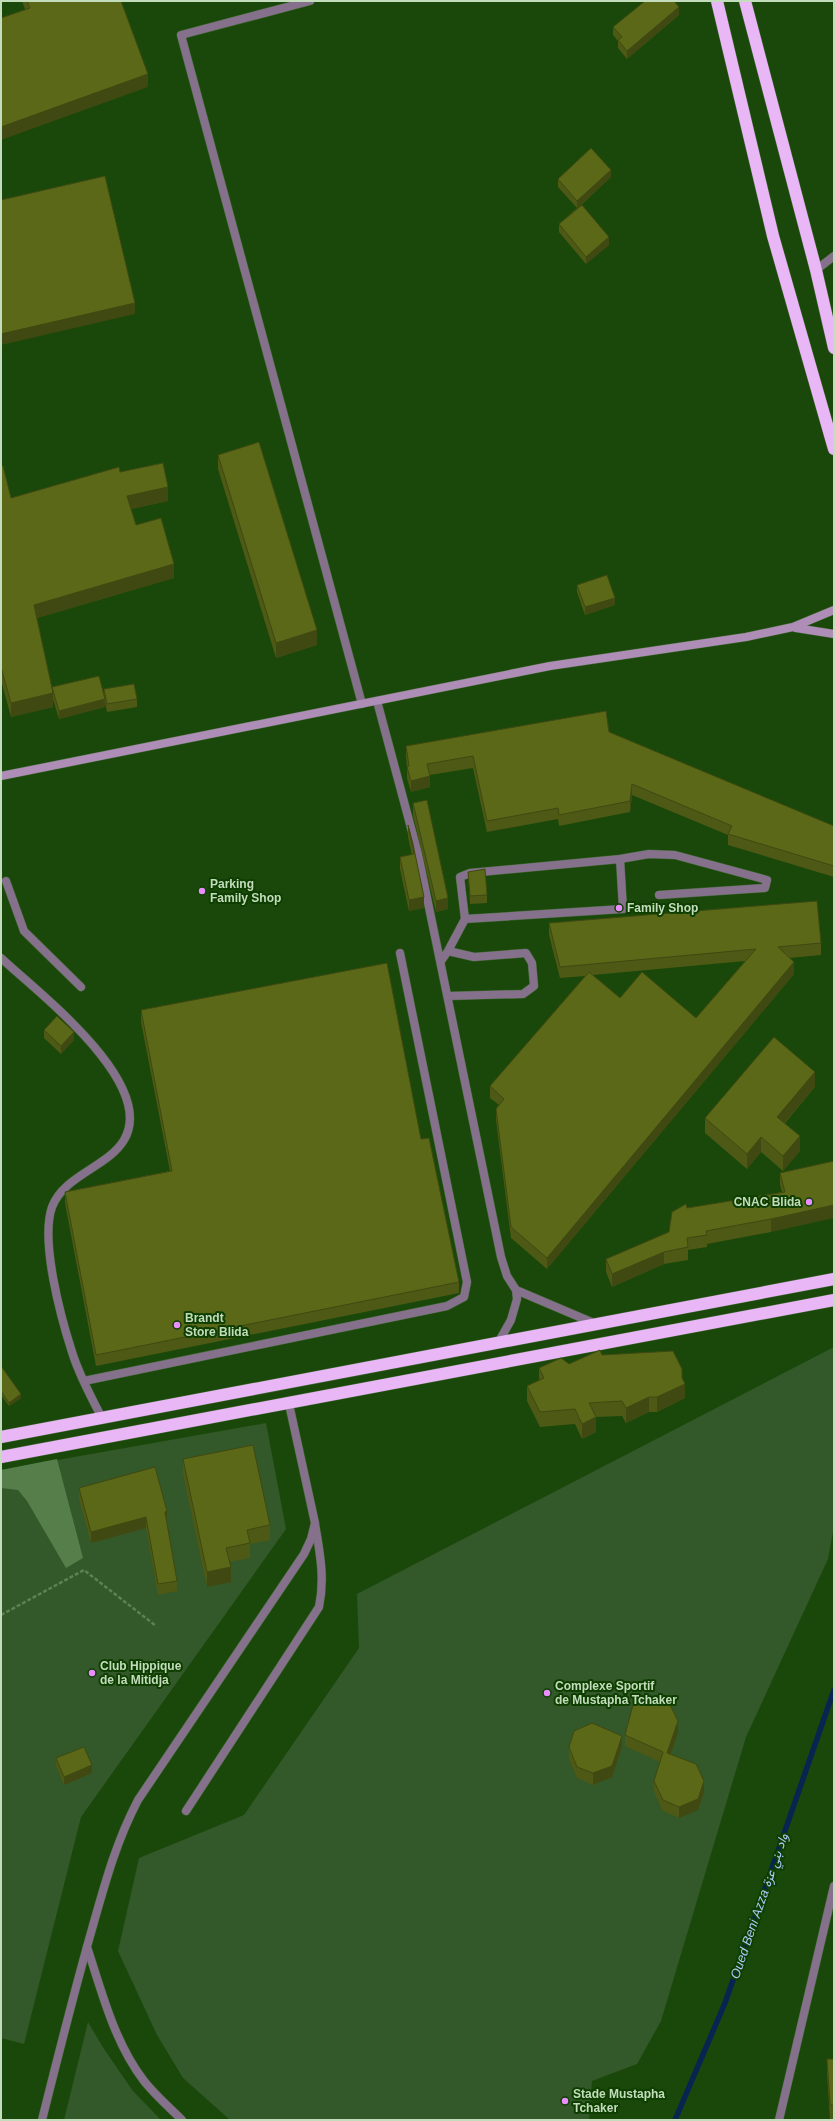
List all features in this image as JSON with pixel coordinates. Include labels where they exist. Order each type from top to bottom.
[{"type":"highway","points":[[717,1],[773,236],[834,449]]},
{"type":"highway","points":[[746,1],[816,270],[834,348]]},
{"type":"highway","points":[[1,1437],[834,1279]]},
{"type":"highway","points":[[1,1457],[289,1404],[834,1300]]},
{"type":"street","points":[[310,1],[181,35],[362,704]]},
{"type":"street","points":[[816,270],[834,256]]},
{"type":"street","points":[[1,776],[550,666],[746,637],[793,627],[834,610]]},
{"type":"street","points":[[793,627],[834,634]]},
{"type":"street","points":[[377,701],[418,854],[501,1257],[507,1276],[516,1290],[517,1299],[511,1320],[498,1343]]},
{"type":"street","points":[[441,961],[465,919],[460,877],[470,872],[620,859],[649,854],[675,855],[767,880],[765,888],[659,895]]},
{"type":"street","points":[[465,919],[623,909],[620,859]]},
{"type":"street","points":[[6,881],[24,931],[81,986]]},
{"type":"street","points":[[448,951],[474,957],[526,953],[532,963],[534,986],[523,994],[448,996]]},
{"type":"street","points":[[84,1381],[447,1306],[464,1297],[467,1282],[400,953]]},
{"type":"street","points":[[1,958],[85,1034],[116,1077],[127,1101],[130,1123],[124,1140],[108,1156],[64,1189],[52,1208],[49,1222],[49,1254],[62,1318],[72,1353],[102,1418]]},
{"type":"street","points":[[516,1290],[596,1324]]},
{"type":"street","points":[[186,1810],[319,1607],[323,1592],[323,1575],[315,1523],[289,1404]]},
{"type":"street","points":[[42,2120],[114,1850],[138,1800],[304,1554],[311,1539],[315,1523]]},
{"type":"street","points":[[779,2120],[834,1886]]},
{"type":"street","points":[[87,1947],[114,2028],[127,2055],[144,2081],[182,2120]]},
{"type":"path","points":[[1,1615],[84,1570],[156,1626]]},
{"type":"green space","name":"Complexe Sportif de Mustapha Tchaker","points":[[834,1347],[834,1526],[828,1559],[746,1737],[661,2021],[637,2064],[592,2081],[589,2120],[230,2120],[183,2078],[157,2035],[118,1951],[139,1858],[244,1815],[359,1648],[357,1594]]},
{"type":"green space","name":"Club Hippique de la Mitidja","points":[[266,1423],[286,1529],[81,1817],[24,2044],[1,2038],[1,1470]]},
{"type":"green space","points":[[57,1459],[83,1558],[66,1568],[27,1501],[18,1490],[1,1488],[1,1470]]},
{"type":"green space","points":[[88,2022],[104,2049],[133,2091],[161,2120],[64,2120]]},
{"type":"building","points":[[27,1],[121,1],[148,74],[1,127],[1,18],[30,8]]},
{"type":"building","points":[[645,1],[674,1],[679,7],[627,51],[618,40],[622,37],[613,27]]},
{"type":"building","points":[[591,148],[611,170],[577,201],[558,179]]},
{"type":"building","points":[[105,176],[135,303],[1,334],[1,200]]},
{"type":"building","points":[[582,205],[609,237],[586,257],[559,224]]},
{"type":"building","points":[[259,442],[317,630],[276,643],[218,455]]},
{"type":"building","points":[[163,463],[168,487],[127,496],[136,525],[161,518],[174,564],[34,605],[53,693],[11,703],[1,667],[1,466],[3,466],[11,498],[119,467],[120,472]]},
{"type":"building","points":[[607,575],[615,598],[585,607],[577,585]]},
{"type":"building","points":[[99,676],[105,699],[59,711],[52,687]]},
{"type":"building","points":[[134,684],[137,699],[107,704],[104,689]]},
{"type":"building","points":[[606,711],[609,732],[834,826],[834,866],[728,834],[732,826],[632,784],[630,801],[559,815],[558,808],[487,821],[473,756],[427,764],[430,776],[411,781],[407,767],[409,766],[406,746]]},
{"type":"building","points":[[427,800],[448,898],[436,901],[413,803]]},
{"type":"building","points":[[408,825],[424,897],[409,900],[400,857],[414,854]]},
{"type":"building","points":[[485,869],[487,895],[470,896],[468,872]]},
{"type":"building","points":[[817,901],[821,943],[778,947],[794,962],[547,1258],[511,1227],[496,1109],[504,1099],[490,1086],[589,972],[620,998],[642,972],[696,1018],[756,949],[560,967],[549,923]]},
{"type":"building","points":[[387,963],[421,1139],[429,1138],[459,1282],[96,1355],[65,1192],[172,1171],[141,1010]]},
{"type":"building","points":[[57,1016],[74,1032],[61,1046],[44,1030]]},
{"type":"building","points":[[774,1037],[815,1072],[777,1117],[800,1136],[783,1156],[761,1137],[747,1154],[705,1118]]},
{"type":"building","points":[[834,1161],[834,1205],[706,1231],[707,1235],[687,1238],[688,1247],[664,1252],[612,1274],[606,1259],[669,1232],[672,1212],[686,1204],[687,1208],[785,1192],[780,1173]]},
{"type":"building","points":[[600,1350],[602,1355],[673,1351],[682,1369],[682,1378],[685,1384],[657,1397],[649,1397],[626,1408],[622,1401],[589,1403],[596,1417],[582,1424],[575,1409],[540,1412],[527,1386],[544,1378],[539,1368],[561,1358],[569,1364]]},
{"type":"building","points":[[1,1366],[21,1394],[9,1403],[1,1391]]},
{"type":"building","points":[[253,1445],[270,1525],[247,1530],[250,1543],[226,1548],[231,1567],[207,1572],[183,1459]]},
{"type":"building","points":[[155,1467],[167,1511],[165,1512],[177,1581],[158,1584],[146,1517],[91,1532],[79,1488]]},
{"type":"building","points":[[650,1698],[670,1705],[678,1721],[667,1753],[696,1764],[704,1781],[698,1799],[679,1807],[663,1800],[654,1781],[663,1752],[625,1735],[633,1705]]},
{"type":"building","points":[[592,1723],[622,1736],[612,1766],[593,1773],[577,1767],[569,1747],[574,1731]]},
{"type":"building","points":[[84,1747],[92,1765],[64,1777],[56,1758]]},
{"type":"building","points":[[827,2059],[834,2059],[834,2105],[830,2105]]},
{"type":"waterway","name":"Oued Beni Azza واد بني عزة","points":[[675,2120],[725,2003],[834,1690]]},
{"type":"place","name":"Parking Family Shop","points":[[202,891]]},
{"type":"place","name":"Family Shop","points":[[619,908]]},
{"type":"place","name":"CNAC Blida","points":[[809,1202]]},
{"type":"place","name":"Brandt Store Blida","points":[[177,1325]]},
{"type":"place","name":"Club Hippique de la Mitidja","points":[[92,1673]]},
{"type":"place","name":"Complexe Sportif de Mustapha Tchaker","points":[[547,1693]]},
{"type":"place","name":"Stade Mustapha Tchaker","points":[[565,2101]]}]
